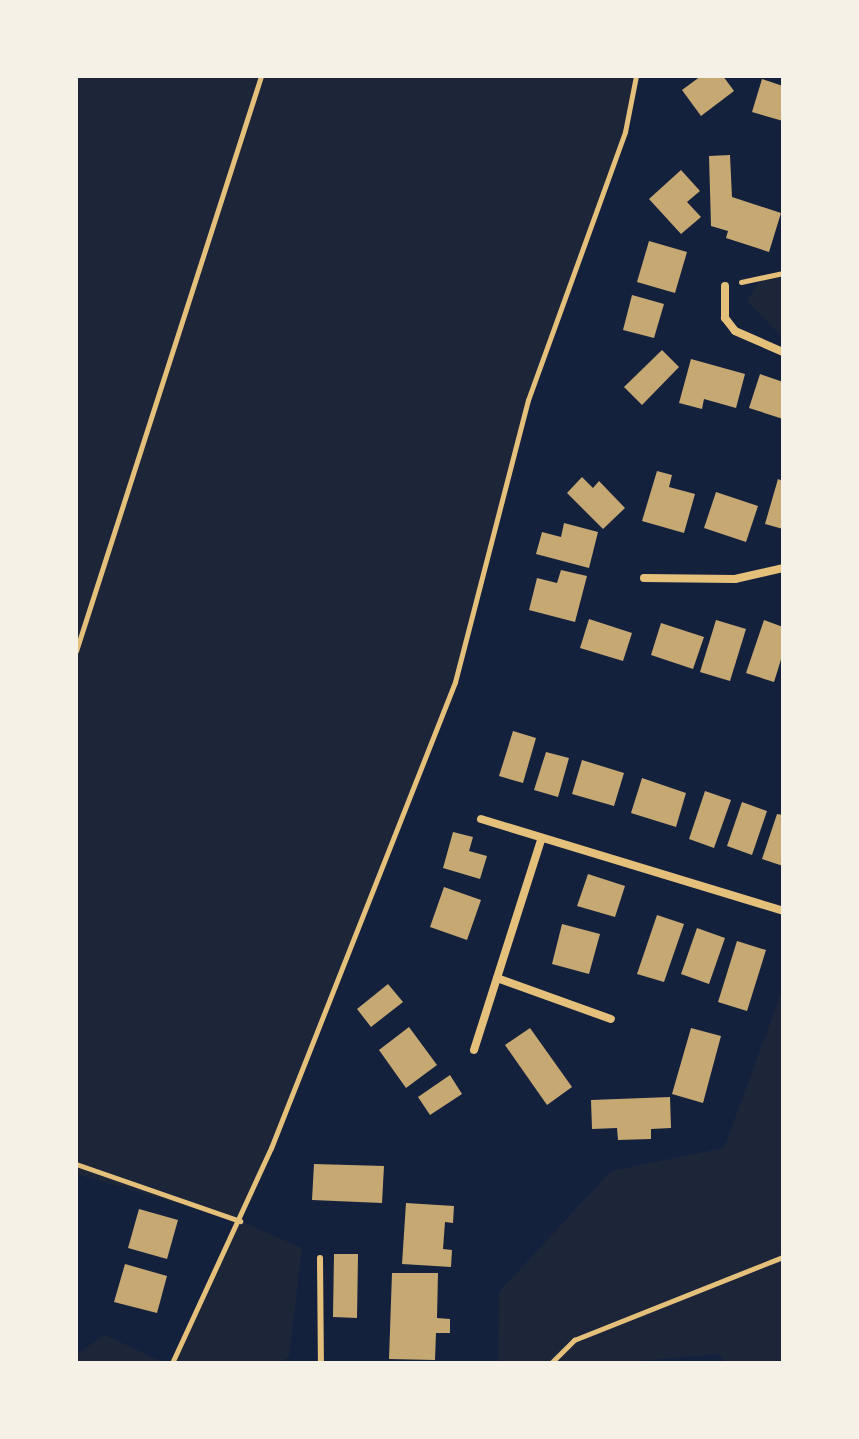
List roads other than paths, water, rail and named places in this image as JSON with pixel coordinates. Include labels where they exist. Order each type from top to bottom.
[{"type":"street","points":[[725,286],[725,318],[735,331],[783,352]]},
{"type":"street","points":[[644,578],[735,579],[783,568]]},
{"type":"street","points":[[481,819],[541,840],[783,911]]},
{"type":"street","points":[[474,1050],[541,840]]},
{"type":"street","points":[[497,978],[611,1019]]},
{"type":"lane","points":[[320,1258],[321,1363]]}]
